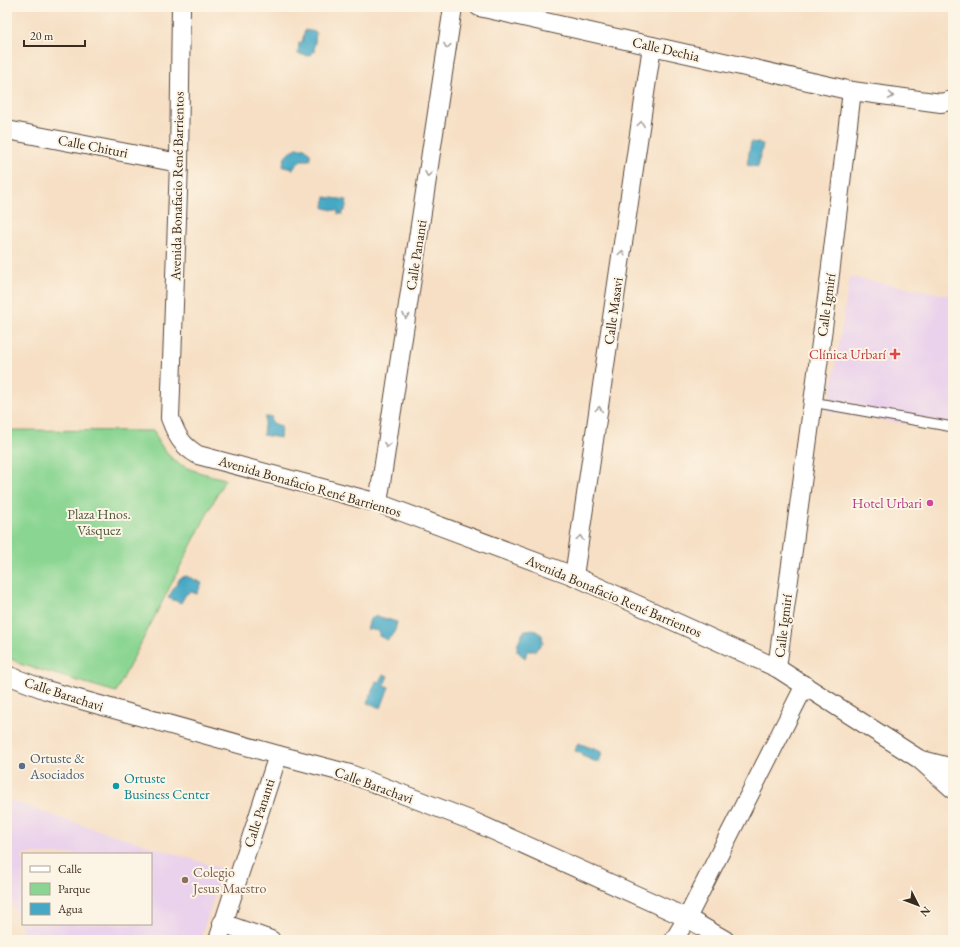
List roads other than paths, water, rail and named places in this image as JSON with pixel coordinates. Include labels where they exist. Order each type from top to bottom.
[{"type":"street","name":"Avenida Bonafacio René Barrientos","points":[[181,7],[179,163],[170,418],[176,435],[186,448],[198,455],[378,503],[574,576],[777,668],[920,759],[953,790]]},
{"type":"street","name":"Calle Pananti","points":[[378,503],[453,7]]},
{"type":"street","name":"Calle Dechia","points":[[479,7],[852,91]]},
{"type":"street","name":"Calle Masavi","points":[[574,576],[652,46]]},
{"type":"street","points":[[852,91],[940,103],[953,100]]},
{"type":"street","name":"Calle Igmirí","points":[[777,668],[828,291],[852,91]]},
{"type":"street","name":"Calle Chituri","points":[[7,130],[179,163]]},
{"type":"street","name":"Calle Barachavi","points":[[7,675],[46,690],[278,756],[350,774],[470,820],[687,918],[724,940]]},
{"type":"street","points":[[674,940],[687,918],[805,685]]},
{"type":"street","name":"Calle Pananti","points":[[220,932],[278,756]]},
{"type":"street","name":"Avenida Bonafacio René Barrientos","points":[[920,759],[953,768]]},
{"type":"street","points":[[220,932],[271,940]]},
{"type":"lane","points":[[812,402],[953,427]]},
{"type":"water","points":[[305,30],[316,32],[314,52],[309,56],[298,54],[299,43],[302,42]]},
{"type":"water","points":[[751,142],[763,144],[758,167],[747,165]]},
{"type":"water","points":[[297,148],[305,148],[310,153],[310,160],[301,160],[293,169],[283,167],[284,160],[287,155]]},
{"type":"water","points":[[325,197],[347,200],[343,214],[338,214],[338,211],[324,208]]},
{"type":"water","points":[[265,417],[272,417],[271,420],[273,423],[281,426],[280,438],[263,435]]},
{"type":"water","points":[[186,576],[202,583],[197,594],[191,592],[186,594],[181,603],[168,598],[180,578]]},
{"type":"water","points":[[377,616],[397,622],[394,634],[387,640],[379,636],[379,631],[367,629],[370,619]]},
{"type":"water","points":[[533,629],[542,635],[543,642],[535,651],[527,651],[525,658],[517,651],[518,642],[525,630]]},
{"type":"water","points":[[383,674],[388,676],[384,685],[389,687],[381,708],[367,703],[376,681],[379,682]]},
{"type":"water","points":[[578,743],[602,752],[599,763],[582,756],[583,754],[575,751]]},
{"type":"place","name":"Clínica Urbarí","points":[[895,354]]},
{"type":"place","name":"Hotel Urbari","points":[[930,503]]},
{"type":"place","name":"Ortuste & Asociados","points":[[22,766]]},
{"type":"place","name":"Ortuste Business Center","points":[[116,786]]},
{"type":"place","name":"Colegio Jesus Maestro","points":[[185,880]]},
{"type":"park label","name":"Plaza Hnos. Vásquez","points":[[99,522]]}]
